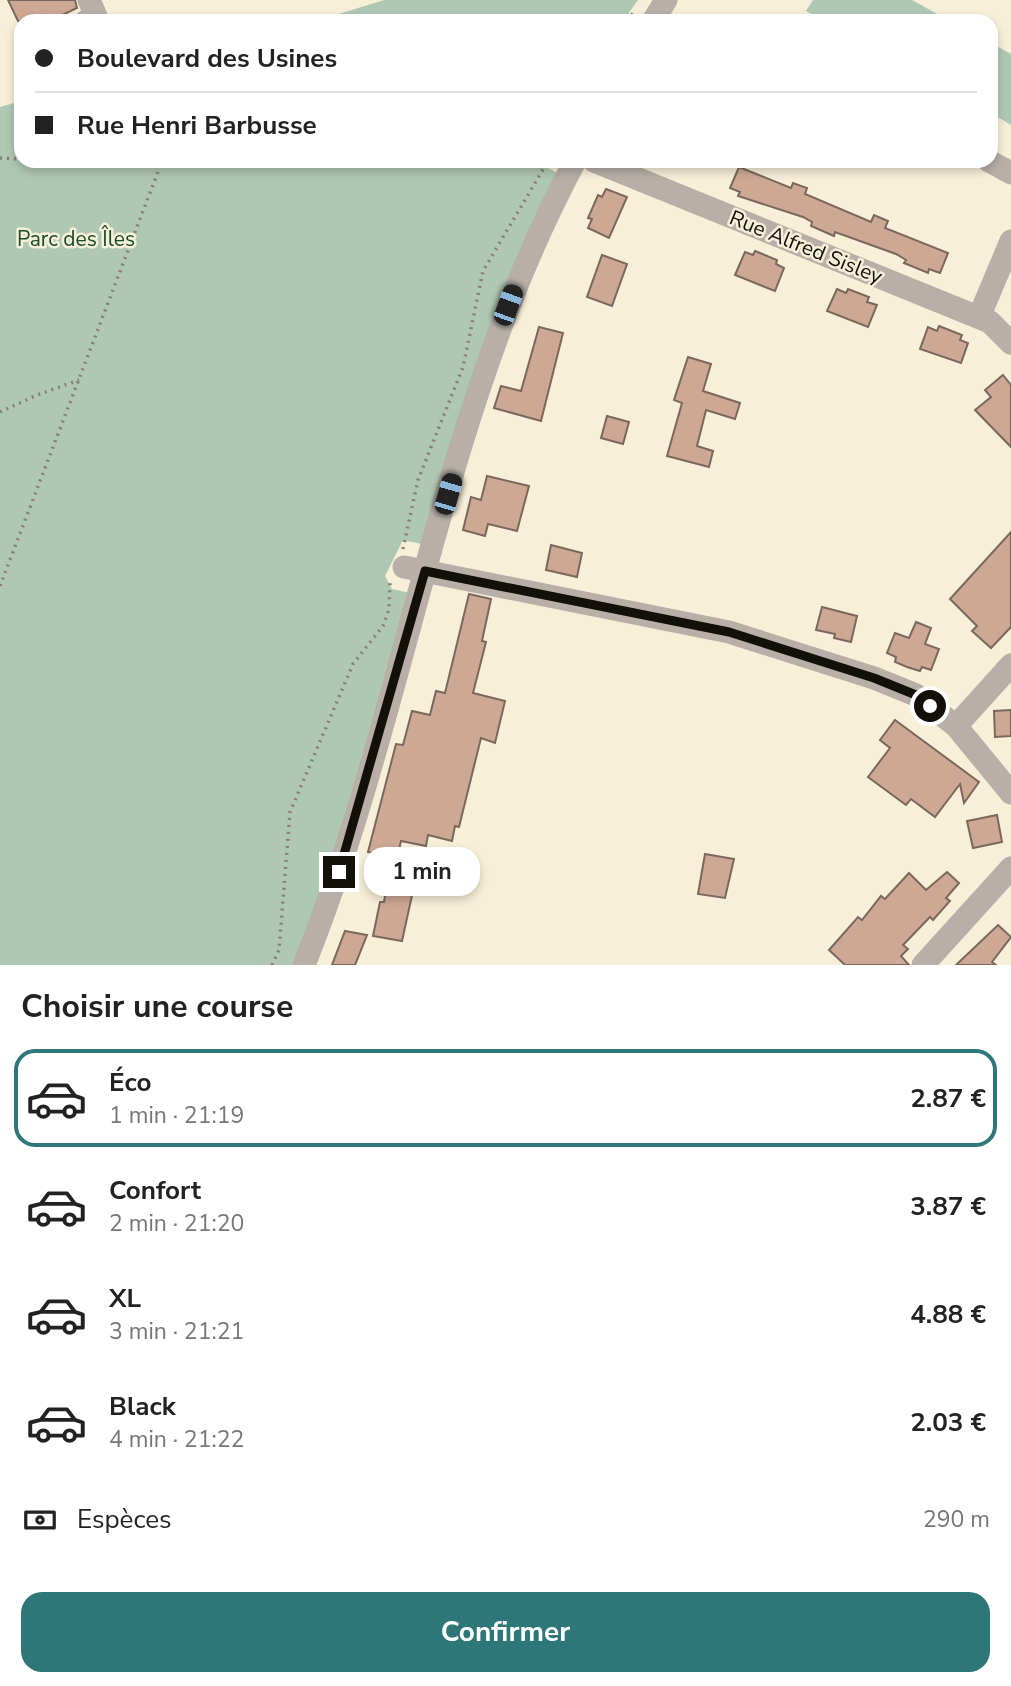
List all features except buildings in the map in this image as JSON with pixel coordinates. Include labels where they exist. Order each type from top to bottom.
[{"type":"street","points":[[304,965],[339,872],[415,569],[508,305],[545,219],[571,168]]},
{"type":"street","name":"Rue Alfred Sisley","points":[[611,168],[990,321],[1011,343]]},
{"type":"street","points":[[979,317],[1011,241]]},
{"type":"street","points":[[415,569],[729,632],[874,678],[916,695],[956,726],[1011,793]]},
{"type":"street","points":[[956,726],[1011,665]]},
{"type":"street","points":[[923,965],[1011,868]]},
{"type":"path","points":[[0,586],[159,168]]},
{"type":"path","points":[[0,412],[79,380]]},
{"type":"green space","points":[[384,0],[638,0],[628,14],[339,14]]},
{"type":"green space","points":[[813,0],[912,0],[937,14],[811,14],[806,11]]},
{"type":"green space","points":[[998,47],[1011,54],[1011,125],[998,117]]},
{"type":"green space","name":"Parc des Îles","points":[[14,103],[14,168],[548,168],[559,174],[426,545],[403,540],[385,576],[392,589],[410,593],[336,852],[297,965],[0,965],[0,107]]},
{"type":"route","points":[[339,872],[425,571],[729,632],[874,678],[916,695],[930,706]]}]
